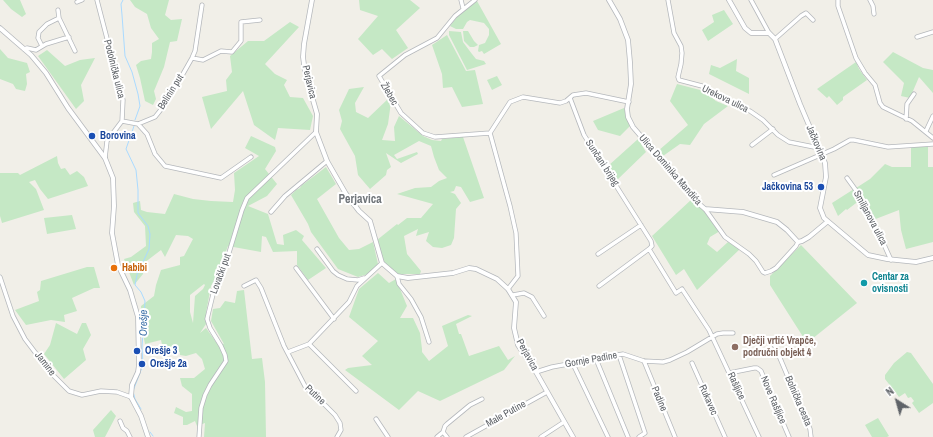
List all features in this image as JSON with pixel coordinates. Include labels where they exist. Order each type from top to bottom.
[{"type":"street","points":[[77,2],[82,0]]},
{"type":"street","name":"Podolnička ulica","points":[[97,0],[123,100],[122,121]]},
{"type":"street","name":"Perjavica","points":[[312,0],[303,57],[305,72],[317,114],[316,132],[327,162],[346,194],[359,211],[370,221],[382,263]]},
{"type":"street","points":[[461,0],[463,8]]},
{"type":"street","name":"Žlebec","points":[[475,0],[463,8],[437,38],[405,55],[379,76],[401,113],[428,135],[435,137],[490,133]]},
{"type":"street","name":"Ulica Dominika Mandića","points":[[609,0],[620,19],[628,40],[631,84],[627,109],[628,117],[633,127],[698,204],[705,209],[743,212],[777,222],[798,242]]},
{"type":"street","name":"Urekova ulica","points":[[668,0],[674,33],[681,46],[682,53],[678,79],[702,86],[720,98],[750,111],[763,120],[778,135],[789,142],[819,149]]},
{"type":"street","points":[[729,0],[744,28],[751,32],[769,33]]},
{"type":"street","points":[[751,0],[769,33]]},
{"type":"street","points":[[838,0],[838,6],[845,22],[856,58],[864,73],[874,85],[880,103],[883,107],[906,118],[926,131],[933,138]]},
{"type":"street","points":[[870,0],[873,6],[874,14]]},
{"type":"street","name":"Belinin put","points":[[138,124],[155,117],[167,102],[192,58],[195,51],[202,5]]},
{"type":"street","points":[[58,10],[59,18],[75,52]]},
{"type":"street","points":[[776,39],[801,16],[806,14],[813,20]]},
{"type":"street","points":[[42,46],[38,38],[40,32],[48,24],[59,18]]},
{"type":"street","points":[[192,58],[203,60],[221,51],[232,52],[241,41],[241,22],[260,20]]},
{"type":"street","points":[[0,28],[24,49],[46,73],[68,108],[105,158],[113,178],[114,206],[112,233],[118,265],[134,300],[138,317],[139,365],[138,372],[132,385],[131,397],[141,416],[148,437]]},
{"type":"street","points":[[918,37],[933,32]]},
{"type":"street","name":"Jačkovina","points":[[769,33],[776,39],[800,104],[825,163],[826,170],[820,208],[827,222]]},
{"type":"street","points":[[24,49],[27,48],[36,50],[42,46],[69,37]]},
{"type":"street","points":[[508,288],[518,276],[516,233],[490,133],[508,104],[526,97],[560,103],[573,95],[586,93],[629,102]]},
{"type":"street","points":[[906,118],[907,104],[914,94]]},
{"type":"street","name":"Sunčani brijeg","points":[[570,98],[584,135],[652,242],[652,246],[649,249],[676,293],[682,289],[712,336]]},
{"type":"street","points":[[926,131],[933,116]]},
{"type":"street","points":[[105,158],[107,141],[122,121],[138,124],[147,134],[155,154],[165,166],[221,178],[251,157]]},
{"type":"street","points":[[752,145],[773,129]]},
{"type":"street","name":"Lovački put","points":[[199,437],[201,408],[205,395],[226,361],[222,346],[210,328],[207,319],[216,282],[228,256],[242,210],[247,198],[316,132]]},
{"type":"street","points":[[774,175],[852,140],[888,147],[933,144]]},
{"type":"street","points":[[271,212],[285,196],[327,162]]},
{"type":"street","name":"Smiljanova ulica","points":[[846,178],[855,189],[871,216],[891,260]]},
{"type":"street","points":[[705,209],[725,237],[749,254],[756,261],[760,269],[765,273],[776,268],[798,242],[809,237],[827,222],[868,255],[891,260],[916,262],[933,258]]},
{"type":"street","points":[[598,254],[640,225]]},
{"type":"street","points":[[599,286],[649,249]]},
{"type":"street","points":[[317,250],[333,271],[338,275],[347,279],[358,280],[366,278]]},
{"type":"street","points":[[288,352],[309,344],[349,302],[357,286],[382,263],[397,276],[399,284],[411,299],[420,317],[429,342]]},
{"type":"street","points":[[296,268],[334,319]]},
{"type":"street","name":"Perjavica","points":[[397,276],[408,278],[453,273],[469,268],[476,269],[497,279],[508,288],[513,295],[516,306],[514,328],[517,342],[573,437]]},
{"type":"street","name":"Jamine","points":[[0,277],[13,316],[26,339],[50,372],[69,391],[82,395],[101,391],[117,392],[131,397]]},
{"type":"street","name":"Putine","points":[[244,286],[256,280],[261,288],[284,346],[306,388],[326,406],[340,423],[341,430],[337,437]]},
{"type":"street","points":[[513,295],[524,293],[532,297],[544,316]]},
{"type":"street","points":[[712,336],[723,333],[733,333]]},
{"type":"street","name":"Gornje Padine","points":[[536,372],[552,367],[623,354],[644,360],[663,362],[687,352],[712,336]]},
{"type":"street","name":"Rašljice","points":[[712,336],[759,437]]},
{"type":"street","points":[[309,344],[356,391]]},
{"type":"street","name":"Bolnička cesta","points":[[774,344],[810,429],[811,437]]},
{"type":"street","points":[[619,355],[645,433],[639,437]]},
{"type":"street","points":[[596,359],[628,437]]},
{"type":"street","name":"Padine","points":[[644,360],[675,437]]},
{"type":"street","name":"Rukavec","points":[[692,362],[725,437]]},
{"type":"street","points":[[573,364],[608,437]]},
{"type":"street","name":"Nove Rašljice","points":[[730,373],[754,368],[761,371],[789,437]]},
{"type":"street","name":"Male Putine","points":[[466,437],[547,392]]},
{"type":"street","points":[[437,437],[443,432],[447,424],[470,405],[482,400]]},
{"type":"street","points":[[376,419],[385,436]]},
{"type":"street","points":[[120,421],[130,437]]},
{"type":"street","points":[[541,437],[564,422]]},
{"type":"street","points":[[443,432],[447,437]]},
{"type":"green space","points":[[3,0],[20,0],[26,14],[22,17],[11,9]]},
{"type":"green space","points":[[130,0],[169,0],[165,15],[171,20],[182,19],[177,41],[170,42],[164,67],[154,91],[156,99],[153,105],[145,101],[136,65],[141,61],[151,59],[152,43],[159,39],[151,28],[147,14],[135,7]]},
{"type":"green space","points":[[359,0],[410,0],[420,8],[396,30],[408,48],[392,59],[382,49],[373,55],[358,39],[378,16],[360,10]]},
{"type":"green space","points":[[477,1],[501,44],[484,54],[482,51],[478,51],[479,45],[485,43],[489,35],[489,29],[484,23],[470,20],[463,29],[456,29],[450,26],[460,13]]},
{"type":"green space","points":[[724,10],[733,24],[708,41],[702,30],[714,22],[712,15]]},
{"type":"green space","points":[[290,22],[299,27],[265,64],[275,74],[287,80],[284,85],[290,97],[303,98],[313,116],[310,130],[278,128],[275,140],[254,125],[243,91],[211,129],[202,97],[227,91],[226,80],[232,72],[230,56],[248,41],[264,41]]},
{"type":"green space","points":[[449,31],[461,32],[463,42],[472,54],[476,59],[484,61],[486,64],[467,70],[449,35]]},
{"type":"green space","points":[[463,31],[468,31],[478,45],[470,47],[464,41]]},
{"type":"green space","points":[[447,35],[466,71],[475,70],[483,104],[462,107],[452,87],[443,88],[442,74],[432,45]]},
{"type":"green space","points":[[0,49],[8,58],[27,63],[30,72],[26,74],[27,84],[25,91],[16,89],[13,84],[0,79]]},
{"type":"green space","points":[[47,50],[65,66],[80,60],[95,58],[81,85],[84,101],[76,109],[38,56]]},
{"type":"green space","points":[[893,52],[923,68],[933,70],[933,93],[919,77],[910,98],[901,96],[904,83],[883,62]]},
{"type":"green space","points":[[737,59],[736,71],[749,78],[749,94],[709,74],[711,65],[720,68]]},
{"type":"green space","points":[[856,62],[867,80],[843,97],[843,100],[837,105],[829,96],[827,98],[817,89]]},
{"type":"green space","points":[[497,76],[502,85],[492,90],[487,80]]},
{"type":"green space","points":[[677,84],[704,91],[716,101],[728,106],[704,124],[690,145],[680,144],[663,156],[658,151],[688,125],[670,101]]},
{"type":"green space","points":[[364,87],[355,103],[356,112],[368,118],[389,98],[391,102],[388,124],[382,140],[395,141],[394,127],[399,116],[423,136],[432,140],[441,141],[442,139],[463,137],[484,198],[470,202],[461,187],[456,186],[454,191],[450,192],[455,194],[461,203],[456,209],[454,238],[451,245],[442,248],[433,247],[426,241],[429,232],[416,236],[418,229],[404,236],[407,254],[421,271],[420,274],[398,274],[384,263],[377,240],[407,218],[421,218],[433,204],[397,194],[415,188],[431,187],[439,181],[447,178],[439,170],[431,146],[419,141],[394,155],[397,159],[417,152],[418,154],[401,163],[386,153],[391,167],[387,170],[386,175],[370,189],[358,175],[355,156],[340,129],[342,121],[339,110],[349,89]]},
{"type":"green space","points":[[624,108],[630,126],[620,136],[598,130],[593,121]]},
{"type":"green space","points":[[251,136],[275,147],[276,151],[265,169],[277,184],[267,196],[248,206],[268,214],[277,244],[284,245],[283,235],[296,230],[304,236],[302,240],[326,268],[308,280],[297,265],[297,251],[273,252],[266,237],[262,236],[261,252],[228,246],[220,263],[223,264],[211,286],[206,313],[206,324],[200,333],[206,328],[216,342],[224,344],[211,321],[213,309],[220,308],[225,301],[235,303],[237,291],[244,290],[252,359],[262,358],[265,382],[266,437],[204,437],[205,423],[197,426],[195,421],[187,425],[183,425],[183,417],[174,413],[176,407],[186,412],[192,411],[192,394],[182,386],[180,378],[194,378],[205,369],[202,359],[196,353],[186,356],[180,355],[180,352],[165,351],[161,340],[145,344],[142,329],[141,306],[154,296],[161,270],[180,265],[180,257],[184,256],[193,239],[188,236],[176,235],[165,257],[161,250],[144,263],[143,274],[134,285],[124,259],[131,257],[146,246],[145,226],[134,212],[133,203],[140,201],[141,210],[165,214],[174,194],[193,199],[233,202],[235,190],[234,173],[259,156],[245,148]],"holes":[[[204,284],[203,289],[195,296],[193,323],[190,312],[190,295]]]},
{"type":"green space","points":[[638,139],[646,152],[617,180],[608,166]]},
{"type":"green space","points":[[928,145],[928,167],[933,167],[933,242],[906,249],[901,230],[899,210],[873,220],[856,188],[870,179],[885,164],[892,167],[911,167],[911,146]]},
{"type":"green space","points":[[57,156],[61,169],[65,168],[70,175],[77,171],[84,177],[88,186],[48,199],[35,180],[29,182],[36,189],[44,210],[2,223],[0,216],[0,173],[18,173],[20,175]]},
{"type":"green space","points":[[326,167],[336,184],[317,199],[339,238],[349,250],[359,249],[373,242],[378,264],[368,274],[358,277],[338,269],[311,232],[291,195]]},
{"type":"green space","points":[[854,189],[860,200],[838,216],[832,203]]},
{"type":"green space","points":[[692,199],[707,213],[720,231],[710,237],[707,244],[717,252],[728,242],[740,249],[697,290],[684,269],[676,275],[652,236]]},
{"type":"green space","points":[[72,215],[76,229],[47,234],[44,218]]},
{"type":"green space","points":[[801,245],[857,303],[807,343],[770,285],[770,276]]},
{"type":"green space","points":[[87,267],[94,267],[100,288],[94,288],[72,298],[77,311],[64,315],[65,322],[51,320],[26,325],[15,310],[39,301],[37,292],[40,290],[41,281]]},
{"type":"green space","points":[[378,273],[389,283],[396,279],[407,306],[400,318],[413,318],[420,333],[422,352],[429,361],[448,346],[442,326],[468,315],[472,316],[456,324],[469,356],[499,346],[508,360],[515,356],[504,370],[440,401],[418,391],[399,410],[345,370],[348,368],[372,365],[362,356],[378,341],[349,317],[359,289]]},
{"type":"green space","points":[[56,323],[77,334],[82,323],[86,323],[91,335],[83,349],[86,360],[64,379],[44,354],[50,345]]},
{"type":"green space","points":[[907,352],[911,353],[933,384],[933,403],[919,413],[912,403],[914,401],[911,397],[908,398],[905,393],[899,397],[885,379],[885,375],[894,363]]},
{"type":"green space","points":[[111,410],[116,416],[105,437],[95,437],[93,430]]},
{"type":"green space","points":[[878,418],[889,436],[872,437],[865,425]]},
{"type":"waterway","name":"Orešje","points":[[123,0],[121,4],[125,56],[132,72],[140,106],[135,120]]},
{"type":"waterway","name":"Orešje","points":[[134,126],[126,149],[136,170],[138,213],[148,226],[150,234],[149,249],[137,275],[135,285],[141,292],[145,301],[142,347],[143,365],[133,391],[135,399],[141,409]]},
{"type":"waterway","name":"Orešje","points":[[150,432],[153,436]]},
{"type":"place","name":"Borovina","points":[[92,136]]},
{"type":"place","name":"Jačkovina 53","points":[[821,187]]},
{"type":"place","name":"Habibi","points":[[114,268]]},
{"type":"place","name":"Centar za ovisnosti","points":[[864,283]]},
{"type":"place","name":"Dječji vrtić Vrapče, područni objekt 4","points":[[735,347]]},
{"type":"place","name":"Orešje 3","points":[[137,351]]},
{"type":"place","name":"Orešje 2a","points":[[142,364]]},
{"type":"district","name":"Perjavica","points":[[360,200]]}]
